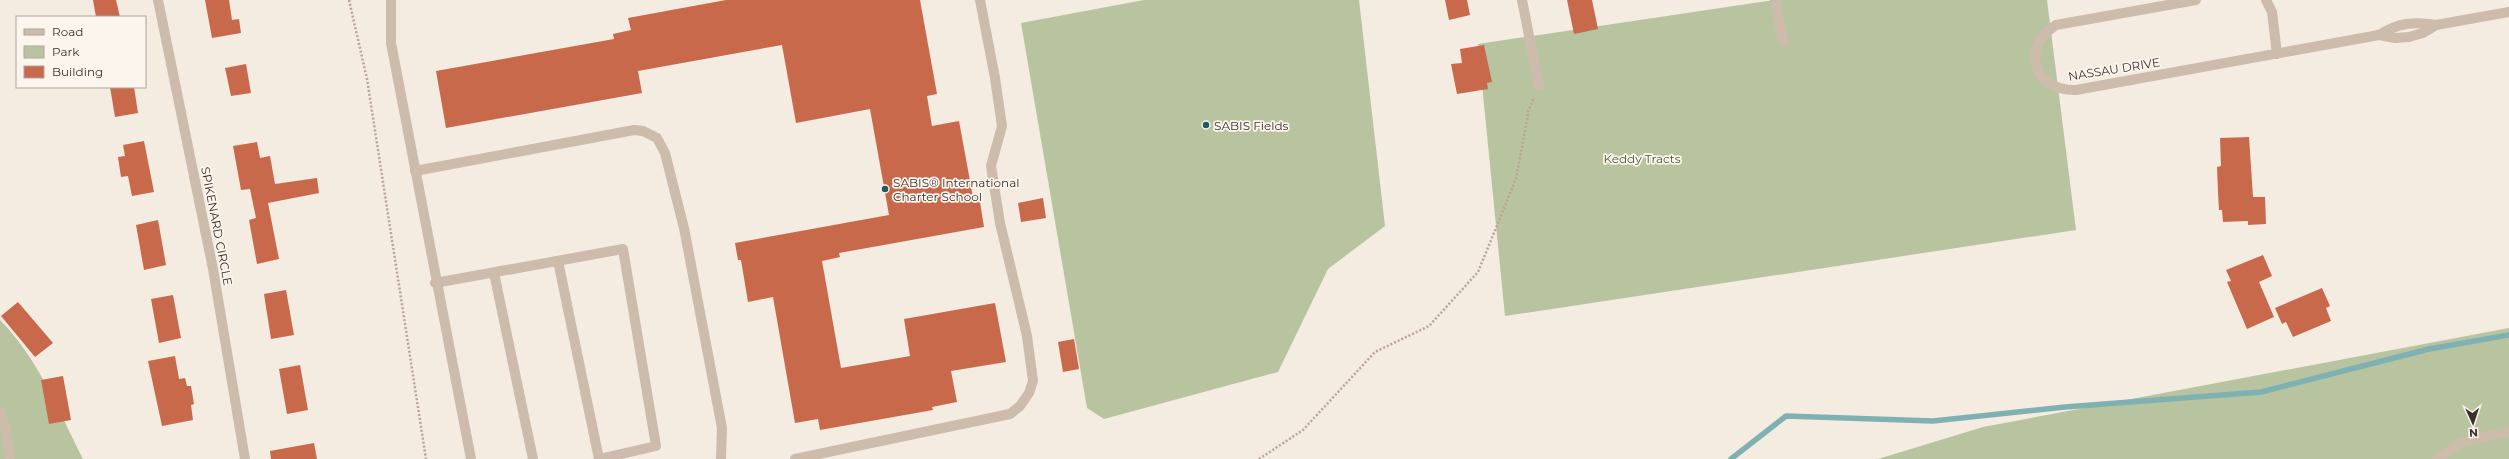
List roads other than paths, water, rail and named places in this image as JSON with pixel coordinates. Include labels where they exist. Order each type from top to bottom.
[{"type":"street","name":"SPIKENARD CIRCLE","points":[[158,0],[213,269],[245,459]]},
{"type":"street","points":[[391,0],[391,43],[416,171],[435,283],[471,459]]},
{"type":"street","points":[[795,459],[1010,414],[1020,406],[1029,393],[1033,381],[1027,336],[1000,223],[991,166],[1002,126],[995,78],[980,0]]},
{"type":"street","points":[[1522,0],[1539,86]]},
{"type":"street","points":[[1775,0],[1783,41]]},
{"type":"street","name":"NASSAU DRIVE","points":[[2196,0],[2056,25],[2040,39],[2035,50],[2035,61],[2038,71],[2044,80],[2053,87],[2064,90],[2076,90],[2379,35],[2393,27],[2406,24],[2421,22],[2436,25],[2509,12]]},
{"type":"street","points":[[2266,0],[2272,12],[2277,54]]},
{"type":"street","name":"NASSAU DRIVE","points":[[2379,35],[2395,38],[2409,37],[2423,33],[2436,25]]},
{"type":"street","points":[[416,171],[634,130],[643,131],[657,138],[666,153],[684,228],[722,428],[721,459]]},
{"type":"street","points":[[435,283],[623,249],[656,446],[599,459],[558,261]]},
{"type":"street","points":[[494,273],[533,459]]},
{"type":"street","points":[[0,411],[6,429],[10,459]]},
{"type":"street","points":[[2437,459],[2462,442],[2509,432]]},
{"type":"waterway","points":[[1731,459],[1786,416],[1933,421],[2065,407],[2261,392],[2429,349],[2509,335]]},
{"type":"place","name":"SABIS Fields","points":[[1206,125]]},
{"type":"place","name":"SABIS® International Charter School","points":[[885,189]]},
{"type":"park label","name":"Keddy Tracts","points":[[1642,158]]}]
